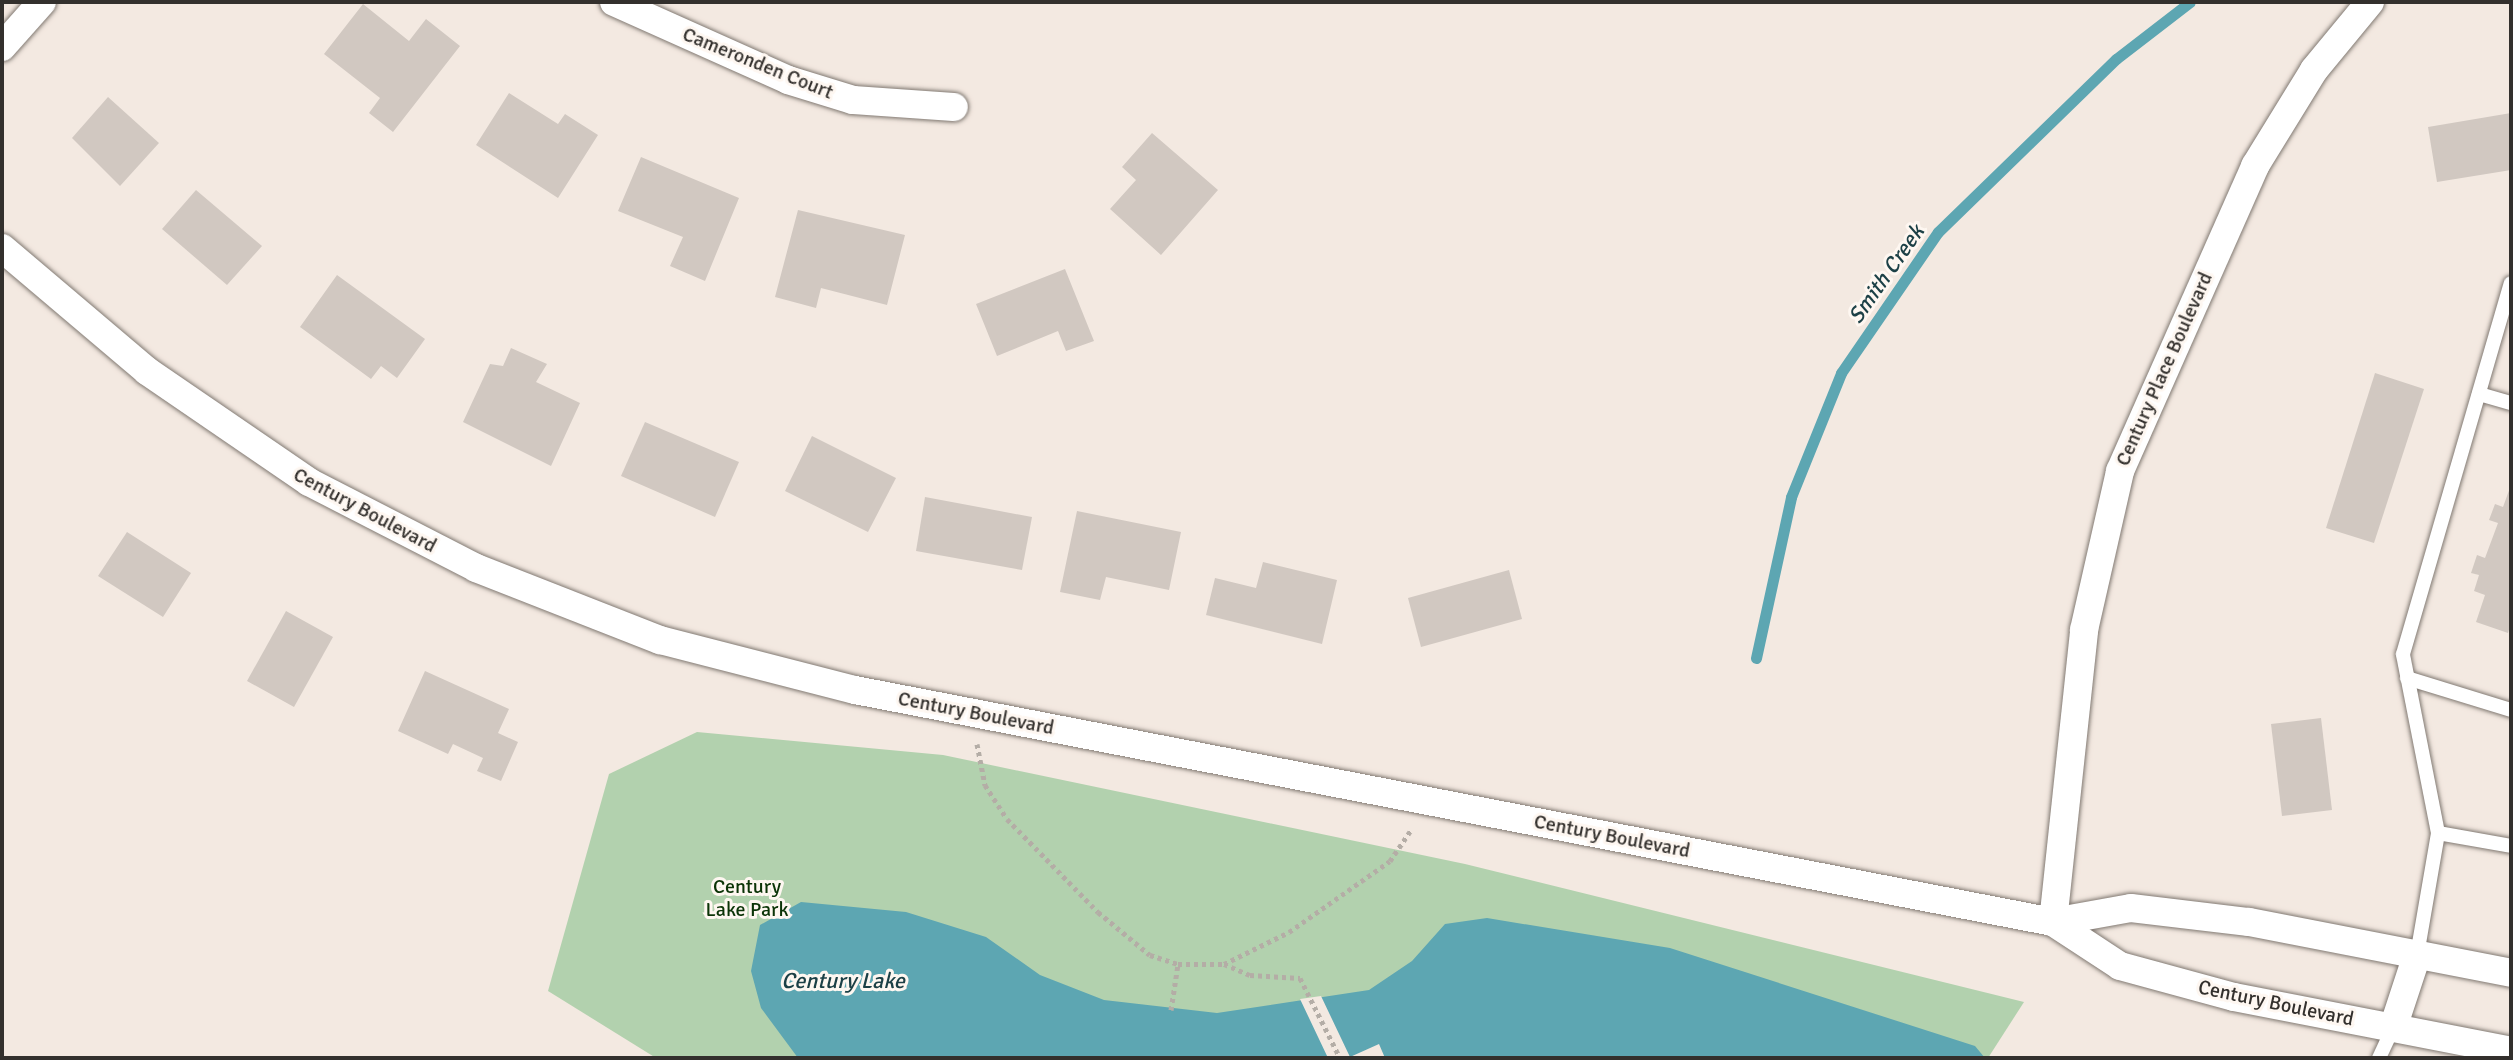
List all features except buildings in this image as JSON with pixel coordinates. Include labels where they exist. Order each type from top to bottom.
[{"type":"street","points":[[2,47],[42,2]]},
{"type":"street","name":"Cameronden Court","points":[[614,2],[840,96],[954,107]]},
{"type":"street","name":"Century Place Boulevard","points":[[2053,922],[2088,603],[2120,471],[2267,142],[2370,2]]},
{"type":"street","name":"Century Boulevard","points":[[2,248],[225,428],[309,482],[476,568],[660,640],[971,712],[2053,922],[2131,908],[2511,973]]},
{"type":"street","name":"Century Boulevard","points":[[2053,922],[2120,966],[2393,1028],[2511,1051]]},
{"type":"street","points":[[2393,1028],[2417,955]]},
{"type":"lane","points":[[2417,955],[2438,833],[2403,654],[2511,283]]},
{"type":"lane","points":[[2479,394],[2511,403]]},
{"type":"lane","points":[[2407,678],[2511,710]]},
{"type":"lane","points":[[2438,833],[2511,846]]},
{"type":"lane","points":[[2379,1058],[2393,1028]]},
{"type":"path","points":[[971,712],[985,785],[1007,819],[1106,920],[1150,955],[1178,964],[1224,964],[1250,975],[1300,978],[1340,1058]]},
{"type":"path","points":[[1224,964],[1289,932],[1390,861],[1427,800]]},
{"type":"path","points":[[1171,1010],[1178,964]]},
{"type":"green space","name":"Century Lake Park","points":[[697,732],[943,755],[1465,864],[2024,1002],[1988,1058],[656,1058],[548,991],[609,774]]},
{"type":"water","name":"Century Lake","points":[[801,902],[906,912],[986,937],[1040,975],[1104,1000],[1217,1013],[1369,990],[1412,961],[1445,924],[1487,918],[1670,948],[1975,1046],[1985,1058],[798,1058],[761,1008],[751,971],[760,925]]},
{"type":"pier","points":[[1321,996],[1350,1057],[1379,1044],[1385,1058],[1328,1058],[1300,999]]},
{"type":"waterway","name":"Smith Creek","points":[[1756,658],[1791,497],[1841,373],[1938,232],[2116,59],[2190,2]]}]
